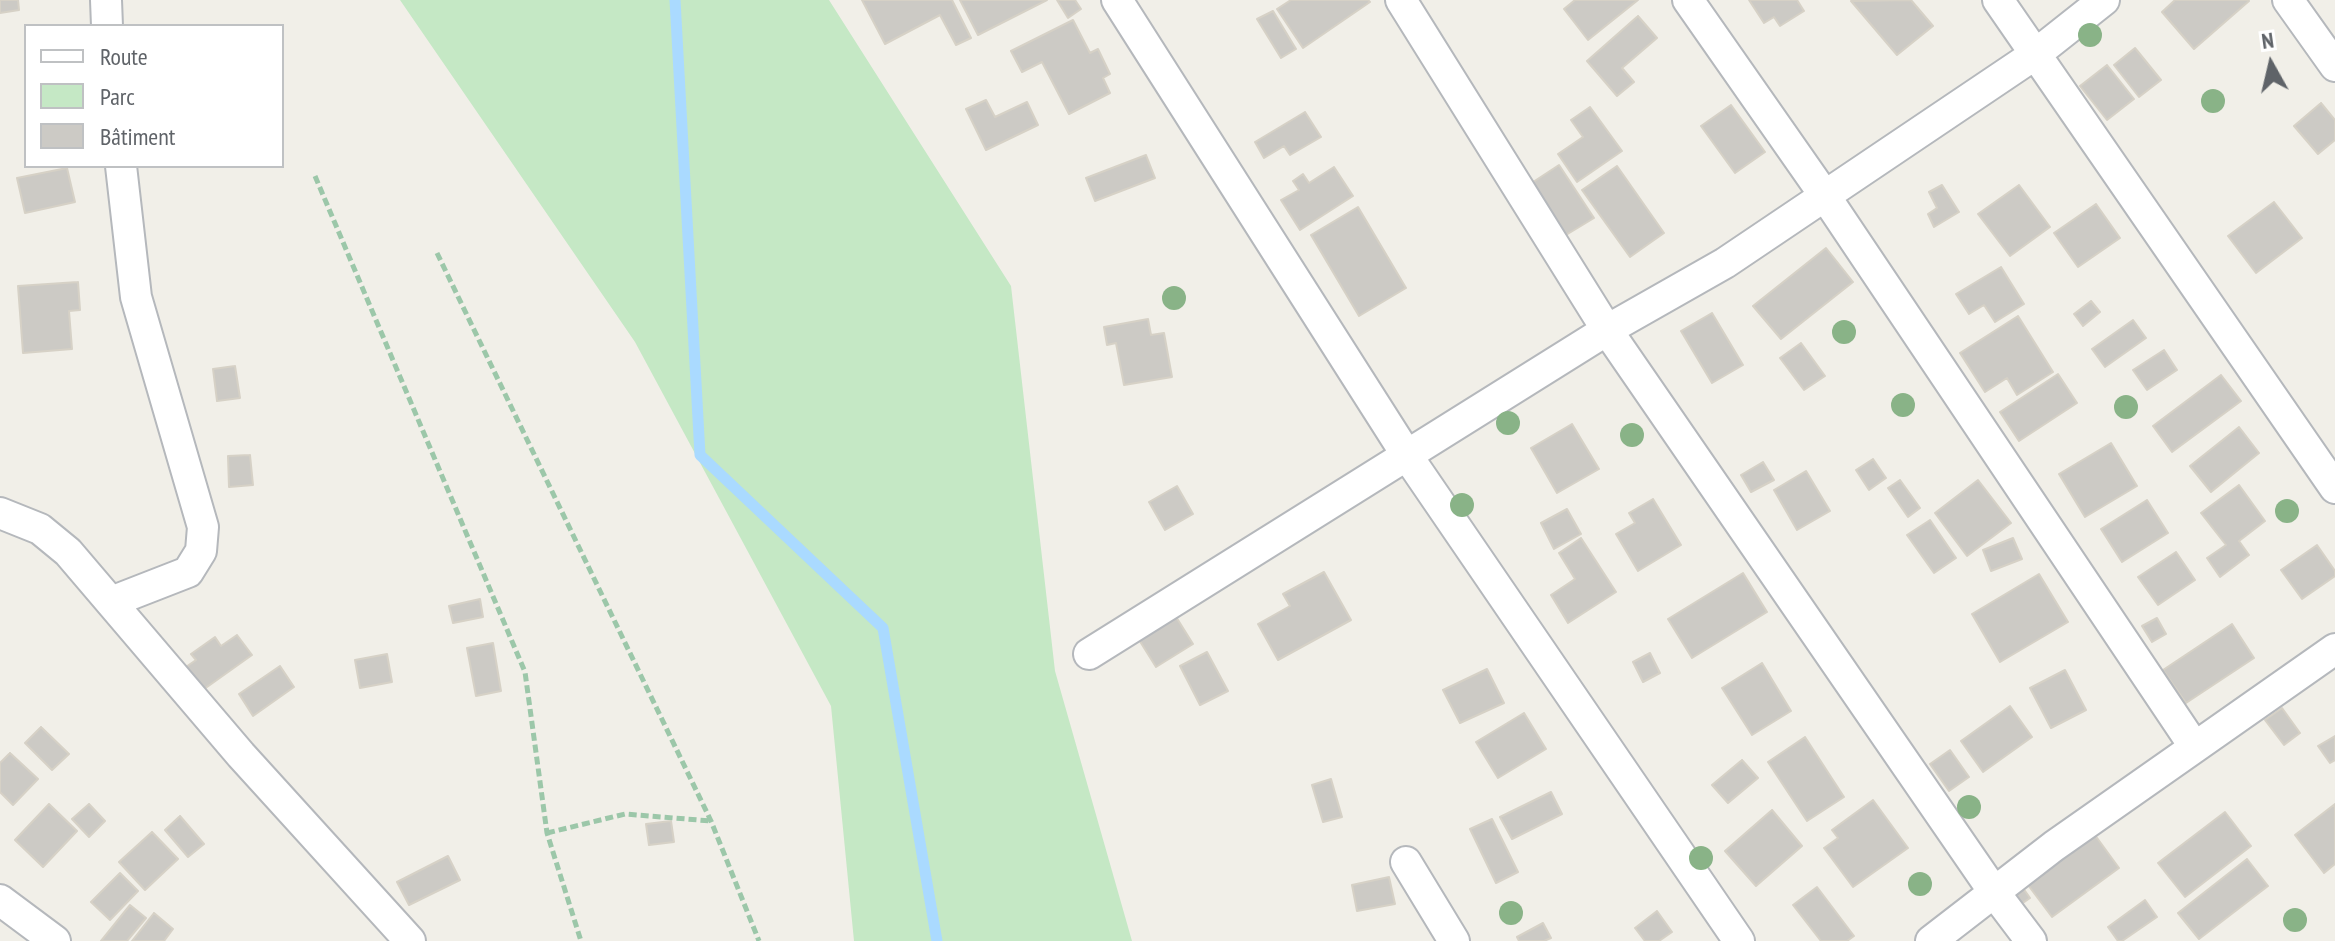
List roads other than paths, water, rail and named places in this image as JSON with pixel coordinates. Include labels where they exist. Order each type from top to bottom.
[{"type":"street","points":[[106,0],[107,24]]},
{"type":"street","points":[[1117,0],[1408,457],[1739,941]]},
{"type":"street","points":[[1401,0],[1607,330],[1994,892],[2031,941]]},
{"type":"street","points":[[1688,0],[1825,196],[2194,746]]},
{"type":"street","points":[[1998,0],[2335,488]]},
{"type":"street","points":[[1089,654],[1607,330],[1725,263],[2037,53],[2104,0]]},
{"type":"street","points":[[2288,0],[2335,66]]},
{"type":"street","points":[[111,602],[188,572],[201,551],[203,527],[136,297],[121,168]]},
{"type":"street","points":[[0,513],[40,529],[68,552],[241,755],[410,941]]},
{"type":"street","points":[[1931,941],[2054,846],[2335,649]]},
{"type":"street","points":[[1406,862],[1454,941]]},
{"type":"street","points":[[17,920],[55,941]]},
{"type":"waterway","points":[[675,0],[700,455],[883,628],[937,941]]}]
